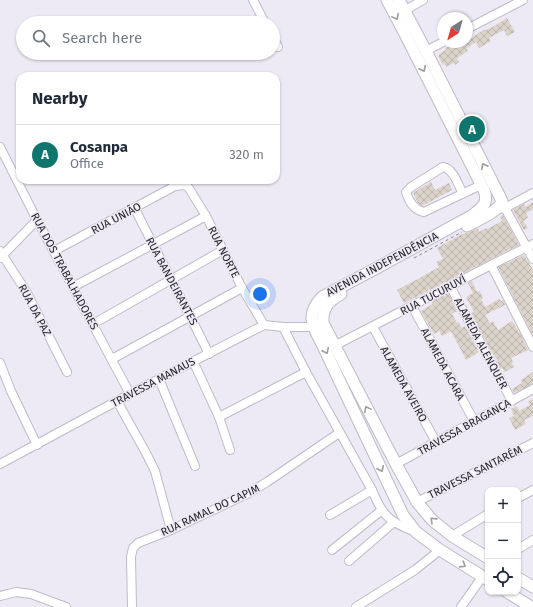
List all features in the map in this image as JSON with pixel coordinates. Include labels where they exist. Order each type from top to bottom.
[{"type":"main road","name":"AVENIDA INDEPENDÊNCIA","points":[[387,0],[481,185],[486,196],[486,200],[483,206],[473,215],[322,297],[313,308],[313,327],[403,515],[416,532],[440,550],[485,578]]},
{"type":"main road","points":[[399,0],[426,51],[501,206]]},
{"type":"main road","points":[[405,34],[419,48],[426,51]]},
{"type":"main road","name":"AVENIDA INDEPENDÊNCIA","points":[[485,556],[452,536],[432,520],[417,502],[334,346],[323,323],[322,316],[331,300],[501,206]]},
{"type":"main road","points":[[521,580],[533,587]]},
{"type":"main road","points":[[512,595],[531,607]]},
{"type":"street","points":[[253,0],[261,16]]},
{"type":"street","points":[[404,11],[423,0]]},
{"type":"street","points":[[473,26],[520,1]]},
{"type":"street","points":[[426,51],[437,45]]},
{"type":"street","name":"RUA DOS TRABALHADORES","points":[[0,147],[16,179]]},
{"type":"street","points":[[463,194],[452,174],[449,170],[443,167],[408,189],[406,192],[413,207],[418,211],[424,212],[463,194],[481,185]]},
{"type":"street","name":"RUA DOS TRABALHADORES","points":[[19,184],[130,394]]},
{"type":"street","name":"RUA UNIÃO","points":[[54,251],[178,185]]},
{"type":"street","name":"RUA NORTE","points":[[178,185],[187,186],[206,216],[242,288],[264,325]]},
{"type":"street","points":[[533,193],[501,206],[530,246],[533,259]]},
{"type":"street","name":"RUA BANDEIRANTES","points":[[135,209],[209,354]]},
{"type":"street","points":[[73,287],[206,216]]},
{"type":"street","points":[[1,255],[37,220]]},
{"type":"street","name":"RUA TUCURUVÍ","points":[[334,346],[490,265],[530,246]]},
{"type":"street","points":[[93,324],[223,250]]},
{"type":"street","name":"RUA DA PAZ","points":[[1,255],[27,292],[67,372]]},
{"type":"street","points":[[490,265],[533,347]]},
{"type":"street","name":"ALAMEDA ALENQUER","points":[[450,286],[512,401]]},
{"type":"street","points":[[112,359],[242,288]]},
{"type":"street","name":"ALAMEDA ACARA","points":[[412,306],[474,421]]},
{"type":"street","points":[[264,325],[283,327],[313,327]]},
{"type":"street","name":"TRAVESSA MANAUS","points":[[0,464],[130,394],[264,325]]},
{"type":"street","points":[[283,327],[382,510],[391,520],[400,526],[416,532]]},
{"type":"street","points":[[291,342],[300,327]]},
{"type":"street","name":"ALAMEDA AVEIRO","points":[[373,327],[436,442]]},
{"type":"street","points":[[193,361],[219,417],[230,450]]},
{"type":"street","points":[[0,363],[11,391],[37,445]]},
{"type":"street","points":[[219,417],[306,372]]},
{"type":"street","points":[[159,379],[195,466]]},
{"type":"street","name":"TRAVESSA BRAGANÇA","points":[[396,464],[533,389]]},
{"type":"street","points":[[118,401],[155,471],[171,530]]},
{"type":"street","name":"RUA RAMAL DO CAPIM","points":[[132,607],[131,557],[133,548],[138,543],[171,530],[249,493],[339,433]]},
{"type":"street","name":"TRAVESSA SANTARÉM","points":[[417,502],[533,443]]},
{"type":"street","points":[[330,515],[372,490]]},
{"type":"street","points":[[521,496],[533,490]]},
{"type":"street","points":[[332,550],[382,510]]},
{"type":"street","points":[[452,536],[485,516]]},
{"type":"street","points":[[349,561],[394,522]]},
{"type":"street","points":[[521,547],[533,540]]},
{"type":"street","points":[[356,607],[389,588],[440,550]]},
{"type":"street","points":[[460,607],[485,578]]},
{"type":"street","points":[[0,596],[16,592],[31,594],[66,607]]},
{"type":"path","points":[[414,258],[467,229]]},
{"type":"building","points":[[507,18],[515,32],[507,36],[504,30],[489,38],[491,41],[479,48],[476,42],[473,44],[473,37],[485,29],[491,28]]},
{"type":"building","points":[[445,48],[467,48],[468,51],[457,58],[459,62],[455,65],[454,63],[446,67],[439,58],[439,54],[446,50]]},
{"type":"building","points":[[431,182],[435,190],[449,183],[452,190],[422,206],[418,203],[413,193]]},
{"type":"building","points":[[533,202],[533,209],[526,213],[528,218],[523,221],[528,228],[524,230],[513,210],[524,204],[526,207]]},
{"type":"building","points":[[503,215],[519,245],[404,303],[397,290],[439,267],[436,262],[443,259],[437,248],[462,234],[478,228],[479,232],[486,228],[487,229],[502,221],[500,217]]},
{"type":"building","points":[[524,255],[533,270],[533,335],[498,267]]},
{"type":"building","points":[[472,281],[477,292],[480,291],[483,298],[481,299],[485,307],[499,299],[501,301],[503,300],[505,305],[485,315],[490,323],[493,321],[498,330],[512,321],[528,350],[511,358],[514,367],[505,372],[502,368],[501,369],[471,313],[474,312],[466,297],[473,293],[468,283]]},
{"type":"building","points":[[448,293],[457,311],[452,314],[462,328],[465,326],[479,352],[466,360],[451,331],[442,336],[439,331],[434,334],[421,311],[433,304],[431,302]]},
{"type":"building","points":[[533,372],[533,384],[514,393],[512,389],[522,383],[521,380]]},
{"type":"building","points":[[533,399],[533,416],[524,420],[526,424],[515,430],[509,418],[514,416],[511,409],[517,406],[519,411],[530,405],[528,401]]},
{"type":"place","name":"Cosanpa","points":[[472,129]]}]
